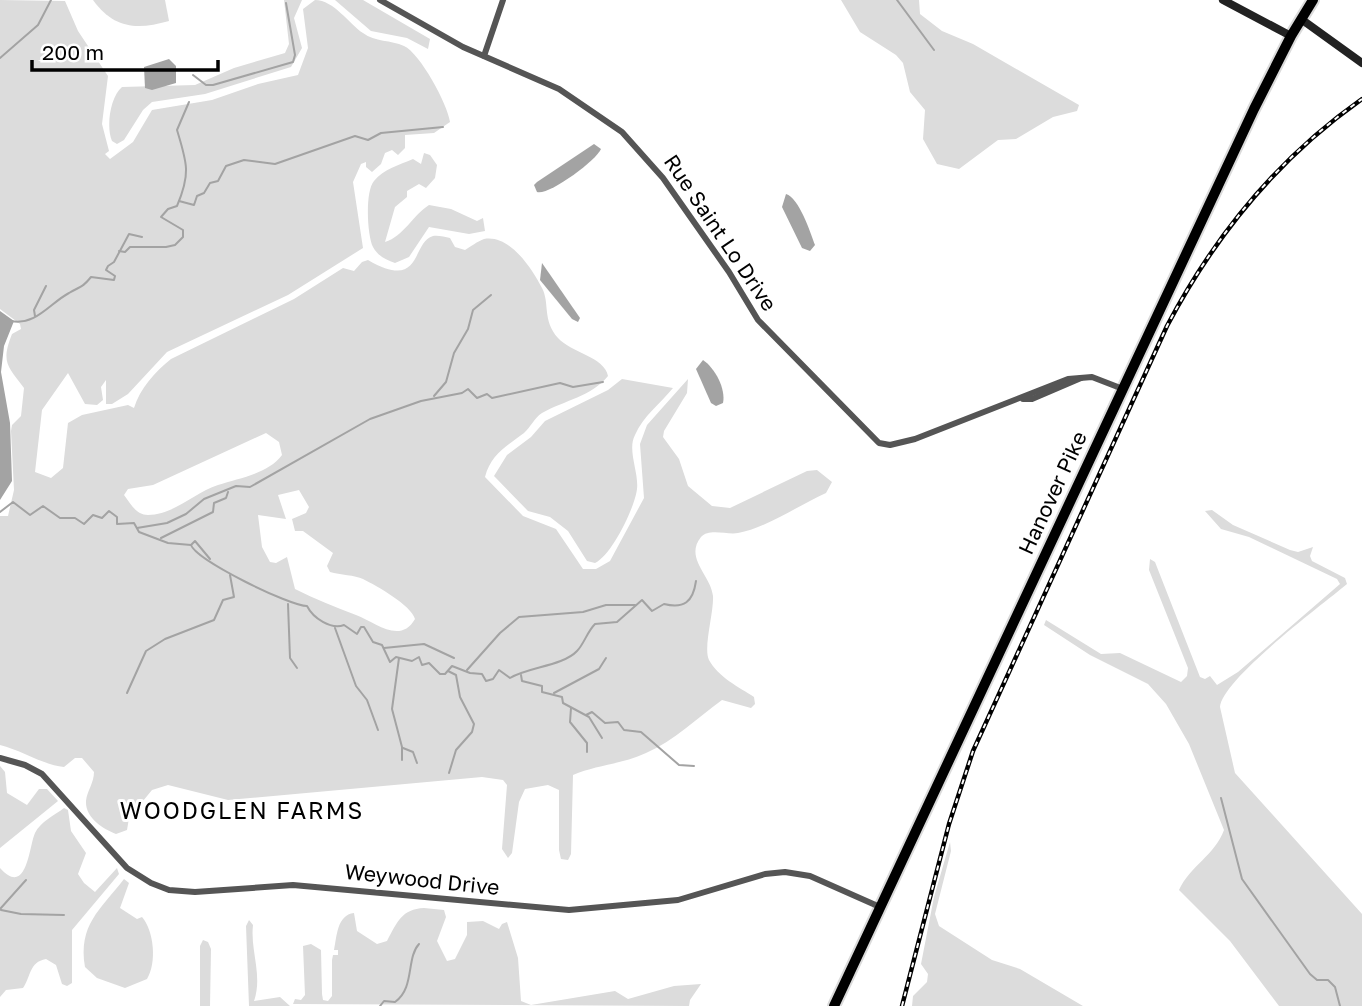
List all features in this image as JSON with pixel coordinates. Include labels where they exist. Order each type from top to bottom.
[{"type":"highway","name":"Hanover Pike","points":[[834,1006],[1291,36],[1313,0]]},
{"type":"street","name":"Rue Saint Lo Drive","points":[[380,0],[445,38],[559,89],[606,119],[634,144],[701,231],[758,320],[879,443],[890,445],[915,439],[1058,382],[1082,378],[1102,380],[1123,389]]},
{"type":"street","points":[[484,56],[503,0]]},
{"type":"street","points":[[1223,0],[1291,36]]},
{"type":"street","points":[[1301,19],[1362,63]]},
{"type":"street","name":"Weywood Drive","points":[[0,758],[25,765],[42,774],[127,868],[142,879],[169,890],[195,892],[293,885],[569,910],[678,900],[765,874],[785,872],[810,876],[880,907]]},
{"type":"shaded area","points":[[0,0],[65,1],[78,31],[108,76],[102,124],[109,151],[105,154],[110,159],[133,142],[152,110],[212,100],[258,84],[298,75],[308,48],[303,9],[315,0],[329,4],[368,36],[404,46],[418,58],[444,104],[450,122],[434,133],[405,135],[405,148],[398,155],[392,150],[385,153],[381,164],[372,172],[366,167],[366,162],[361,164],[353,182],[363,248],[288,295],[167,352],[128,394],[112,404],[106,404],[106,380],[101,387],[103,400],[97,405],[85,404],[68,373],[42,410],[35,472],[51,478],[63,468],[68,423],[82,415],[128,405],[134,408],[149,381],[171,359],[294,299],[343,268],[354,271],[362,262],[368,260],[398,271],[407,268],[426,240],[433,236],[450,238],[455,247],[465,250],[484,239],[494,239],[511,247],[532,272],[542,288],[550,325],[558,338],[601,364],[608,376],[586,394],[539,415],[524,433],[495,456],[485,477],[523,516],[556,529],[583,569],[596,569],[610,561],[644,498],[640,444],[647,425],[688,379],[687,393],[663,437],[679,459],[688,486],[712,506],[730,508],[807,471],[817,470],[832,482],[826,493],[771,521],[738,533],[704,534],[697,545],[697,559],[713,596],[707,647],[709,660],[723,677],[754,697],[755,704],[751,708],[722,700],[656,748],[628,760],[573,775],[571,854],[568,860],[561,859],[559,850],[559,790],[548,785],[525,789],[519,802],[512,853],[508,858],[502,849],[507,785],[503,780],[482,777],[228,800],[168,785],[152,790],[129,818],[127,830],[116,834],[106,829],[88,813],[86,801],[94,772],[82,758],[75,758],[64,767],[0,745],[0,516],[8,516],[14,490],[11,431],[12,425],[21,416],[24,388],[10,369],[6,358],[12,334],[21,329],[20,324],[0,309]],"holes":[[[266,433],[279,442],[282,455],[269,467],[253,475],[209,488],[158,514],[140,513],[124,495],[128,489],[153,485]],[[299,490],[309,507],[306,513],[292,519],[295,531],[303,531],[333,553],[327,566],[330,572],[363,579],[400,602],[415,619],[409,627],[395,631],[387,629],[295,589],[287,557],[276,563],[270,562],[262,547],[258,515],[286,519],[278,495]]]},
{"type":"shaded area","points":[[93,0],[165,0],[169,21],[147,26],[127,25],[109,17]]},
{"type":"shaded area","points":[[284,0],[302,0],[294,18],[302,48],[291,67],[205,94],[152,102],[143,110],[124,140],[117,144],[112,141],[110,112],[122,87],[195,85],[234,68],[285,53],[289,44]]},
{"type":"shaded area","points":[[335,0],[363,0],[430,39],[428,49],[407,38],[371,31]]},
{"type":"shaded area","points":[[841,0],[919,0],[920,14],[942,31],[973,44],[1079,105],[1077,111],[1053,117],[1016,139],[998,140],[959,169],[937,164],[923,139],[925,110],[910,92],[903,63],[896,55],[860,32]]},
{"type":"shaded area","points":[[169,59],[176,66],[176,83],[152,90],[145,88],[144,67]]},
{"type":"shaded area","points":[[594,144],[601,149],[581,169],[551,189],[537,192],[534,185],[537,182]]},
{"type":"shaded area","points":[[424,153],[430,155],[437,165],[435,178],[426,188],[419,184],[407,191],[407,197],[395,207],[385,242],[398,235],[429,205],[451,209],[477,221],[483,218],[485,231],[469,234],[429,227],[409,257],[395,263],[380,255],[371,241],[368,213],[371,186],[382,173],[397,165],[413,159],[421,164]]},
{"type":"shaded area","points":[[786,194],[800,208],[807,224],[815,245],[810,251],[802,248],[782,207]]},
{"type":"shaded area","points":[[542,263],[580,318],[578,322],[572,319],[540,280]]},
{"type":"shaded area","points":[[0,311],[14,321],[4,346],[1,372],[10,423],[12,481],[0,500]]},
{"type":"shaded area","points":[[703,360],[712,368],[721,385],[723,403],[716,406],[711,403],[696,369]]},
{"type":"shaded area","points":[[622,379],[673,388],[638,428],[632,447],[637,482],[635,497],[615,541],[595,563],[587,561],[568,531],[550,517],[528,511],[494,476],[507,455],[531,437],[545,421],[608,390]]},
{"type":"shaded area","points":[[1212,510],[1233,525],[1290,550],[1298,552],[1313,547],[1310,556],[1312,561],[1345,578],[1347,584],[1254,661],[1225,695],[1220,707],[1235,773],[1362,914],[1362,1006],[1279,1006],[1230,941],[1179,890],[1189,874],[1215,847],[1224,830],[1189,744],[1166,704],[1148,684],[1090,655],[1044,625],[1046,620],[1101,654],[1120,653],[1181,682],[1187,676],[1188,668],[1149,570],[1150,559],[1155,562],[1200,677],[1205,679],[1210,676],[1217,685],[1238,672],[1340,584],[1337,579],[1249,537],[1221,529],[1205,511]]},
{"type":"shaded area","points":[[0,766],[5,772],[7,793],[27,805],[39,789],[47,789],[58,801],[0,848]]},
{"type":"shaded area","points":[[64,808],[68,810],[71,831],[86,853],[78,874],[84,883],[95,892],[117,868],[119,874],[72,930],[72,983],[67,986],[62,984],[56,965],[46,959],[36,963],[23,988],[6,990],[0,997],[0,868],[9,876],[16,877],[21,874],[37,829]]},
{"type":"shaded area","points":[[950,842],[951,851],[935,914],[939,926],[992,960],[1020,969],[1083,1006],[912,1006],[913,996],[927,982],[928,974],[921,964],[934,897]]},
{"type":"shaded area","points":[[124,879],[129,883],[120,908],[137,919],[142,917],[149,930],[153,956],[147,979],[125,988],[97,978],[85,967],[84,952],[88,929],[93,919]]},
{"type":"shaded area","points":[[424,908],[444,910],[446,917],[437,941],[447,961],[455,959],[467,935],[467,922],[483,921],[499,929],[507,922],[518,958],[521,1001],[531,1005],[615,991],[628,999],[674,986],[701,984],[689,1006],[293,1004],[295,999],[301,1000],[305,995],[303,946],[311,944],[321,950],[322,994],[323,1000],[328,1001],[332,996],[333,955],[338,955],[338,950],[334,950],[336,939],[344,918],[354,913],[357,931],[377,944],[387,941],[397,922],[405,914]]},
{"type":"shaded area","points":[[249,920],[253,925],[257,972],[254,1001],[280,997],[290,1006],[249,1006],[246,926]]},
{"type":"shaded area","points":[[203,940],[208,942],[211,949],[210,1006],[200,1006],[200,946]]},
{"type":"waterway","points":[[0,58],[38,25],[51,0]]},
{"type":"waterway","points":[[897,0],[934,50]]},
{"type":"waterway","points":[[193,75],[206,85],[213,85],[293,62],[295,55],[286,3]]},
{"type":"waterway","points":[[119,251],[125,252],[130,247],[166,247],[175,245],[183,237],[183,230],[161,217],[168,209],[177,206],[184,185],[185,160],[177,130],[189,102]]},
{"type":"waterway","points":[[179,201],[194,205],[197,196],[204,193],[210,183],[218,181],[226,166],[244,160],[275,164],[355,136],[368,140],[381,133],[443,127]]},
{"type":"waterway","points":[[11,321],[20,322],[35,317],[91,277],[114,280],[115,276],[106,270],[108,266],[114,262],[129,234],[142,237]]},
{"type":"waterway","points":[[35,316],[34,310],[46,286]]},
{"type":"waterway","points":[[434,396],[446,382],[454,353],[468,329],[473,310],[491,295]]},
{"type":"waterway","points":[[137,528],[167,523],[186,514],[204,499],[236,486],[250,487],[370,419],[421,401],[462,393],[468,389],[477,398],[487,394],[492,398],[560,383],[573,387],[603,382]]},
{"type":"waterway","points":[[161,538],[213,512],[214,503],[226,498],[228,492]]},
{"type":"waterway","points":[[0,512],[13,502],[30,515],[43,506],[60,518],[75,518],[84,524],[93,515],[102,518],[109,511],[117,517],[117,524],[134,523],[139,532],[168,543],[191,545],[195,541],[210,559]]},
{"type":"waterway","points":[[191,545],[209,561],[245,582],[283,599],[307,606],[313,615],[323,622],[334,626],[344,625],[357,634],[361,627],[364,627],[373,642],[382,645],[390,662],[396,657],[412,661],[419,657],[422,665],[429,663],[440,674],[445,674],[452,666],[470,673],[482,674],[486,681],[493,679],[499,670],[510,678],[571,656],[595,624],[617,622],[642,600],[652,611],[664,604],[682,604],[690,599],[696,581]]},
{"type":"waterway","points":[[127,693],[146,651],[165,639],[214,620],[223,600],[234,597],[230,575]]},
{"type":"waterway","points":[[288,604],[290,658],[297,668]]},
{"type":"waterway","points":[[467,670],[500,633],[519,617],[583,612],[606,605],[635,605]]},
{"type":"waterway","points":[[335,628],[356,686],[367,700],[378,730]]},
{"type":"waterway","points":[[384,648],[424,644],[454,658]]},
{"type":"waterway","points":[[399,658],[392,709],[402,747],[402,760]]},
{"type":"waterway","points":[[554,693],[599,669],[606,658]]},
{"type":"waterway","points":[[448,671],[456,675],[460,697],[474,724],[472,732],[456,750],[449,773]]},
{"type":"waterway","points":[[521,675],[522,681],[542,686],[542,692],[562,697],[563,703],[589,717],[602,738]]},
{"type":"waterway","points":[[571,708],[570,722],[587,743],[587,752]]},
{"type":"waterway","points":[[586,715],[592,712],[605,723],[618,722],[624,730],[641,732],[679,765],[694,766]]},
{"type":"waterway","points":[[403,748],[413,752],[417,763]]},
{"type":"waterway","points":[[1221,798],[1242,879],[1310,974],[1317,980],[1328,980],[1335,987],[1340,1006]]},
{"type":"waterway","points":[[0,909],[26,880]]},
{"type":"waterway","points":[[1,910],[21,914],[64,915]]},
{"type":"waterway","points":[[380,1006],[384,1001],[395,1002],[401,996],[419,944]]},
{"type":"railway","points":[[902,1006],[949,824],[973,751],[1167,326],[1206,260],[1251,200],[1303,147],[1362,99]]},
{"type":"district","name":"WOODGLEN FARMS","points":[[242,811]]}]
